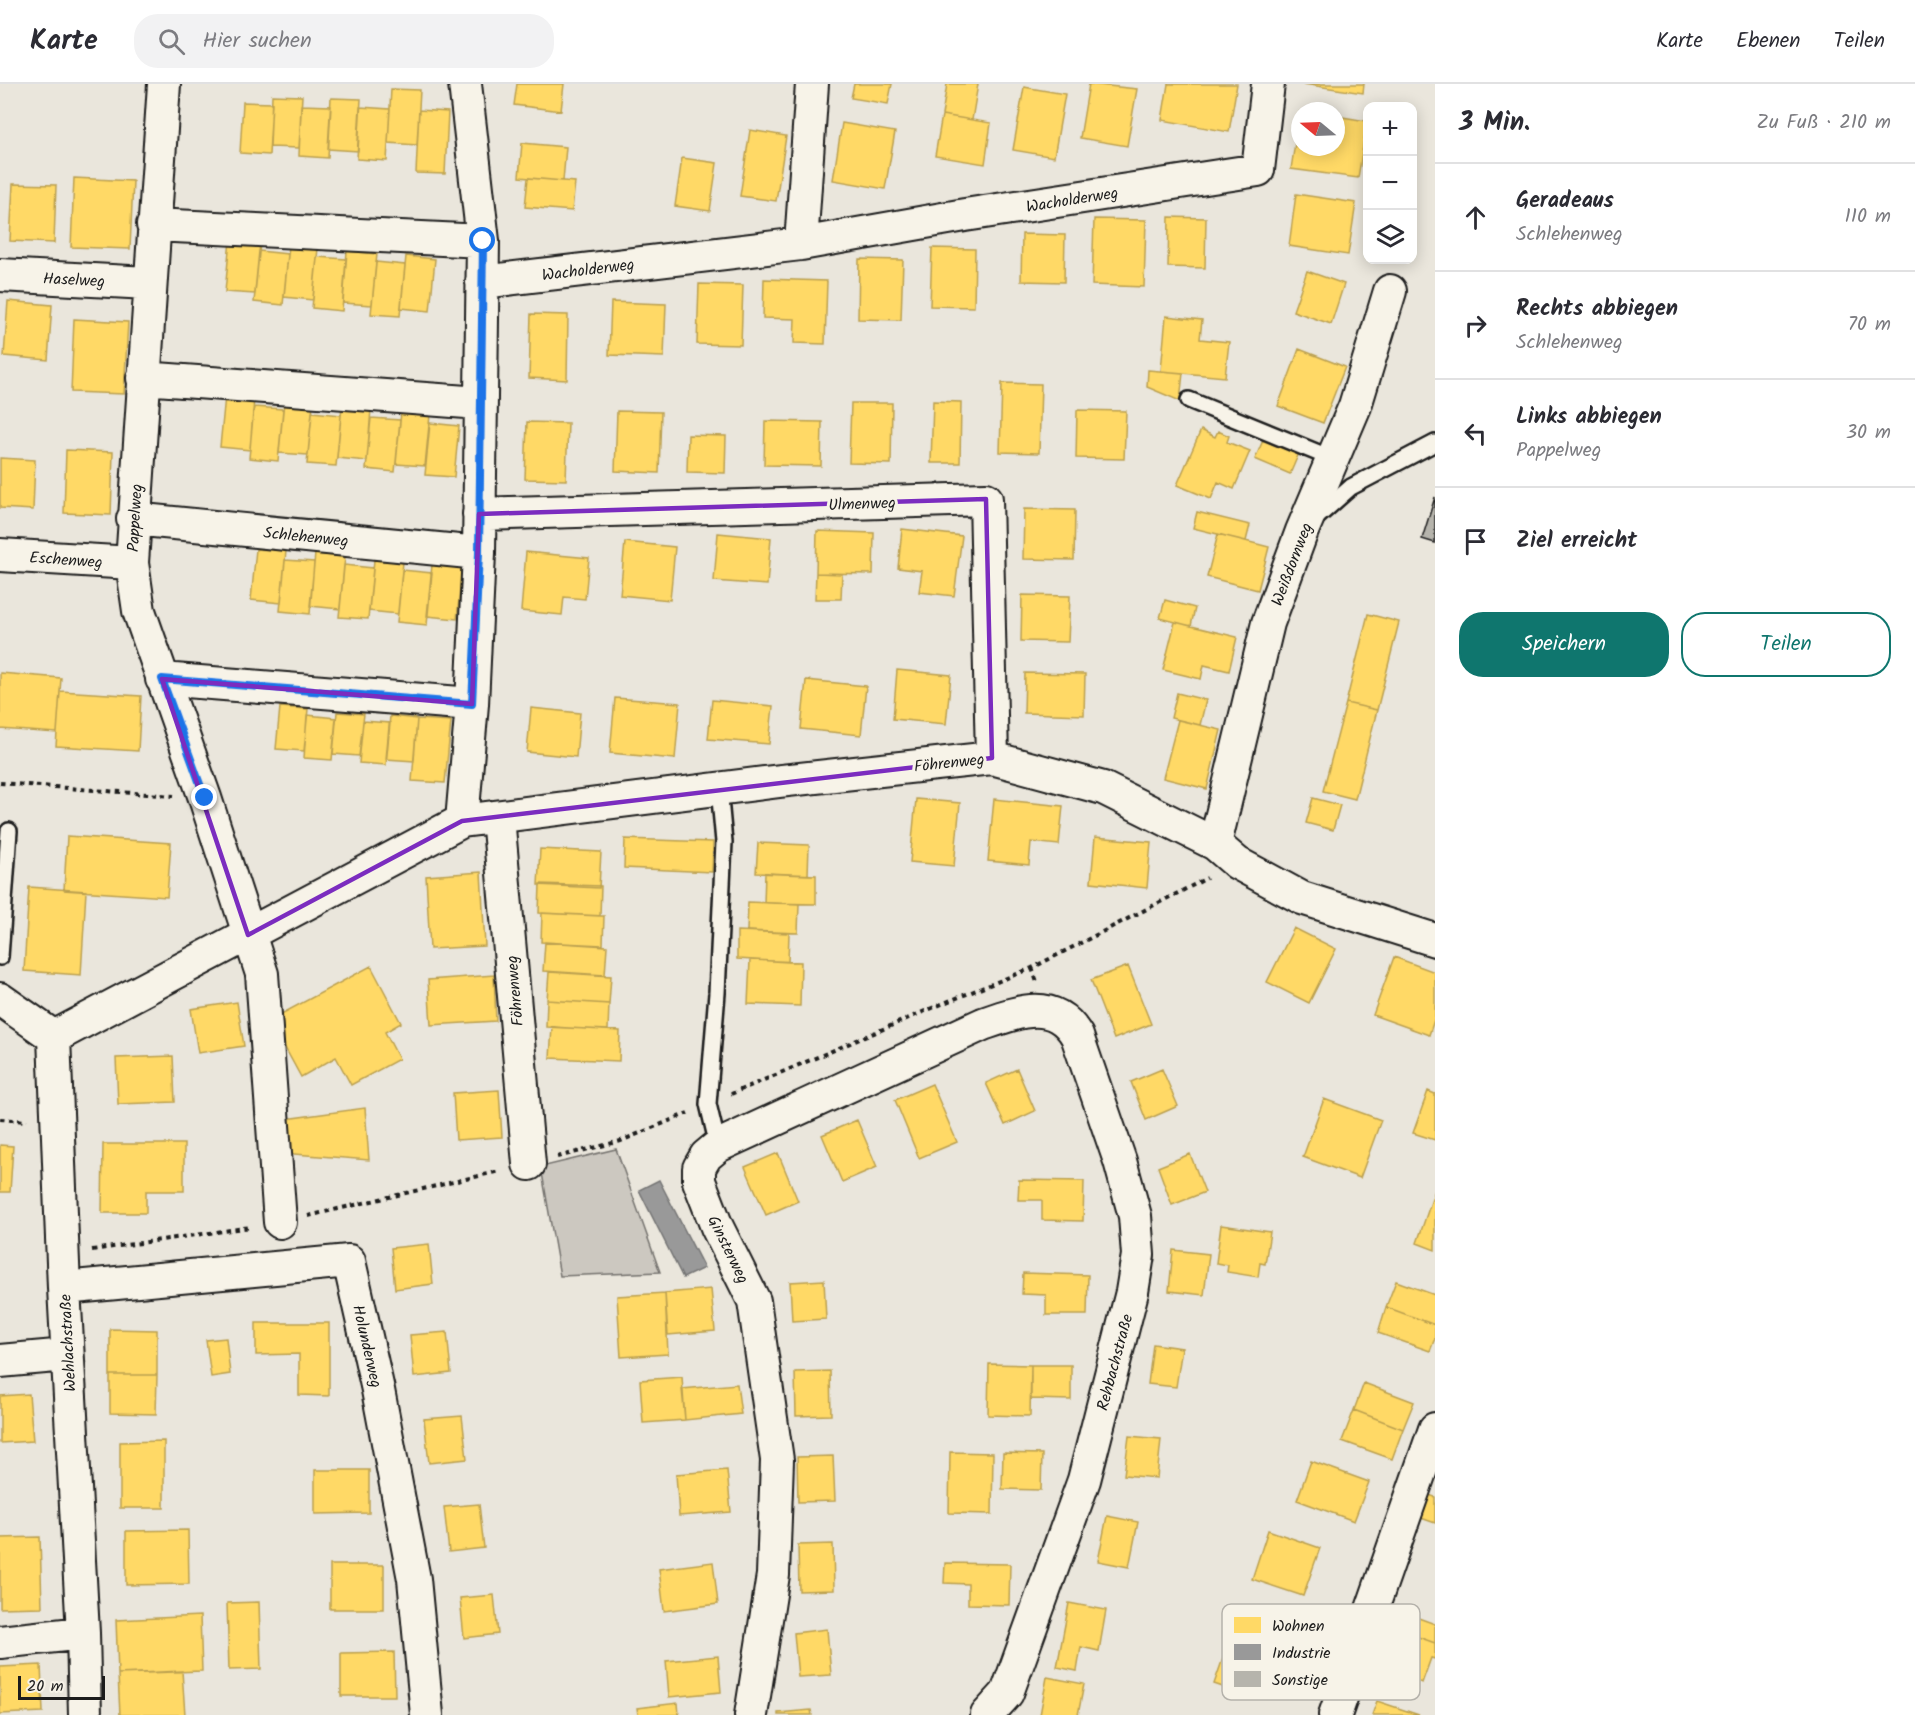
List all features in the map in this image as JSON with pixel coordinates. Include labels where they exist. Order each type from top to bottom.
[{"type":"street","name":"Pappelweg","points":[[164,84],[148,283],[132,563],[139,611],[205,798],[248,935]]},
{"type":"street","points":[[462,821],[472,704],[479,553],[483,241],[465,84]]},
{"type":"street","points":[[801,244],[812,84]]},
{"type":"street","name":"Wacholderweg","points":[[482,282],[801,244],[965,215],[1258,170],[1268,84]]},
{"type":"street","points":[[153,225],[483,241]]},
{"type":"street","name":"Haselweg","points":[[0,275],[148,283]]},
{"type":"street","name":"Weißdornweg","points":[[1226,853],[1268,623],[1302,531],[1355,406],[1390,291]]},
{"type":"street","points":[[144,378],[480,403]]},
{"type":"street","name":"Ulmenweg","points":[[480,514],[986,499],[992,758]]},
{"type":"street","name":"Schlehenweg","points":[[133,519],[479,553]]},
{"type":"street","name":"Eschenweg","points":[[0,555],[132,563]]},
{"type":"street","points":[[162,679],[472,704]]},
{"type":"street","name":"Föhrenweg","points":[[54,1037],[462,821],[719,788],[992,758],[1103,788],[1226,853],[1302,898],[1435,940]]},
{"type":"street","name":"Föhrenweg","points":[[498,817],[529,1164]]},
{"type":"street","points":[[248,935],[262,974],[280,1222]]},
{"type":"street","points":[[0,999],[54,1037]]},
{"type":"street","name":"Ginsterweg","points":[[751,1715],[773,1575],[777,1460],[754,1301],[717,1227],[699,1181],[699,1168],[706,1156],[718,1146],[983,1024],[1027,1010],[1047,1012]]},
{"type":"street","name":"Rehbachstraße","points":[[987,1715],[1007,1693],[1084,1480],[1132,1292],[1138,1255],[1135,1216],[1120,1161],[1077,1036],[1070,1024],[1047,1012]]},
{"type":"street","name":"Wehlachstraße","points":[[54,1037],[67,1355],[84,1633],[85,1715]]},
{"type":"street","name":"Holunderweg","points":[[64,1288],[349,1261],[378,1390],[414,1579],[427,1715]]},
{"type":"street","points":[[0,1361],[67,1355]]},
{"type":"street","points":[[1374,1604],[1435,1429]]},
{"type":"street","points":[[0,1642],[84,1633]]},
{"type":"street","points":[[1335,1715],[1340,1700]]},
{"type":"lane","points":[[1189,400],[1333,459]]},
{"type":"lane","points":[[1302,531],[1351,487],[1435,442]]},
{"type":"lane","points":[[718,1146],[708,1104],[717,993],[723,842],[719,788]]},
{"type":"lane","points":[[0,957],[9,831]]},
{"type":"path","points":[[0,783],[205,798]]},
{"type":"path","points":[[63,1254],[280,1222],[621,1141],[933,1007],[1032,968],[1226,853]]},
{"type":"highlighted area","points":[[986,499],[992,758],[462,821],[248,935],[162,679],[472,704],[479,514]]},
{"type":"shaded area","points":[[616,1149],[660,1272],[560,1276],[541,1167]]},
{"type":"building: Wohnen","points":[[517,84],[564,84],[561,111],[514,105]]},
{"type":"building: Wohnen","points":[[854,84],[892,84],[888,104],[851,98]]},
{"type":"building: Wohnen","points":[[947,84],[978,84],[972,120],[942,115]]},
{"type":"building: Wohnen","points":[[1089,84],[1137,89],[1127,146],[1080,138]]},
{"type":"building: Wohnen","points":[[1168,84],[1237,84],[1229,132],[1162,120]]},
{"type":"building: Wohnen","points":[[1303,84],[1364,84],[1363,93]]},
{"type":"building: Wohnen","points":[[1024,87],[1065,94],[1054,157],[1013,150]]},
{"type":"building: Wohnen","points":[[391,89],[420,90],[417,145],[388,143]]},
{"type":"building: Wohnen","points":[[272,95],[302,96],[299,148],[270,147]]},
{"type":"building: Wohnen","points":[[331,98],[361,99],[358,151],[328,149]]},
{"type":"building: Wohnen","points":[[243,102],[272,103],[269,155],[240,153]]},
{"type":"building: Wohnen","points":[[301,105],[331,106],[328,158],[299,156]]},
{"type":"building: Wohnen","points":[[360,107],[390,109],[387,161],[357,159]]},
{"type":"building: Wohnen","points":[[419,110],[448,112],[445,174],[416,173]]},
{"type":"building: Wohnen","points":[[942,115],[991,123],[985,164],[935,156]]},
{"type":"building: Wohnen","points":[[1345,117],[1363,120],[1363,146],[1358,178],[1291,169],[1293,156],[1345,156]]},
{"type":"building: Wohnen","points":[[842,123],[895,132],[885,189],[833,180]]},
{"type":"building: Wohnen","points":[[750,130],[786,136],[776,201],[740,196]]},
{"type":"building: Wohnen","points":[[522,143],[566,147],[563,181],[519,177]]},
{"type":"building: Wohnen","points":[[682,158],[717,163],[710,211],[675,206]]},
{"type":"building: Wohnen","points":[[74,178],[133,181],[130,249],[71,247]]},
{"type":"building: Wohnen","points":[[528,178],[575,182],[572,211],[525,207]]},
{"type":"building: Wohnen","points":[[13,184],[56,185],[54,243],[10,241]]},
{"type":"building: Wohnen","points":[[1296,194],[1356,203],[1348,255],[1289,246]]},
{"type":"building: Wohnen","points":[[1169,217],[1206,218],[1205,268],[1168,267]]},
{"type":"building: Wohnen","points":[[1094,219],[1146,220],[1144,287],[1092,285]]},
{"type":"building: Wohnen","points":[[1022,234],[1065,235],[1064,282],[1021,281]]},
{"type":"building: Wohnen","points":[[230,240],[260,243],[255,294],[225,292]]},
{"type":"building: Wohnen","points":[[289,245],[318,248],[313,300],[284,297]]},
{"type":"building: Wohnen","points":[[932,248],[975,249],[974,307],[930,306]]},
{"type":"building: Wohnen","points":[[259,251],[288,254],[283,305],[254,302]]},
{"type":"building: Wohnen","points":[[347,251],[377,254],[372,305],[343,303]]},
{"type":"building: Wohnen","points":[[406,256],[435,259],[430,311],[401,308]]},
{"type":"building: Wohnen","points":[[317,257],[346,259],[342,311],[312,308]]},
{"type":"building: Wohnen","points":[[859,259],[903,260],[901,320],[858,319]]},
{"type":"building: Wohnen","points":[[376,262],[405,265],[400,316],[371,314]]},
{"type":"building: Wohnen","points":[[1307,271],[1344,284],[1331,324],[1293,311]]},
{"type":"building: Wohnen","points":[[764,279],[827,281],[825,344],[794,343],[795,319],[763,318]]},
{"type":"building: Wohnen","points":[[699,284],[743,285],[741,345],[697,344]]},
{"type":"building: Wohnen","points":[[8,301],[52,305],[48,360],[4,356]]},
{"type":"building: Wohnen","points":[[611,302],[666,304],[664,357],[609,355]]},
{"type":"building: Wohnen","points":[[531,314],[568,315],[567,380],[529,378]]},
{"type":"building: Wohnen","points":[[1166,316],[1202,320],[1200,339],[1229,342],[1225,377],[1161,371]]},
{"type":"building: Wohnen","points":[[74,319],[128,322],[124,394],[71,392]]},
{"type":"building: Wohnen","points":[[1299,349],[1345,367],[1323,423],[1278,406]]},
{"type":"building: Wohnen","points":[[1148,370],[1183,373],[1180,401],[1147,387]]},
{"type":"building: Wohnen","points":[[1002,383],[1041,384],[1039,453],[1000,452]]},
{"type":"building: Wohnen","points":[[225,396],[254,399],[250,450],[220,447]]},
{"type":"building: Wohnen","points":[[284,401],[313,404],[308,455],[279,453]]},
{"type":"building: Wohnen","points":[[933,401],[961,402],[960,463],[931,463]]},
{"type":"building: Wohnen","points":[[851,403],[892,403],[891,464],[849,463]]},
{"type":"building: Wohnen","points":[[342,406],[371,409],[367,461],[337,458]]},
{"type":"building: Wohnen","points":[[254,407],[283,409],[278,461],[249,458]]},
{"type":"building: Wohnen","points":[[1077,410],[1126,411],[1124,459],[1076,458]]},
{"type":"building: Wohnen","points":[[617,411],[661,412],[659,473],[615,471]]},
{"type":"building: Wohnen","points":[[312,412],[341,415],[336,466],[307,464]]},
{"type":"building: Wohnen","points":[[401,412],[430,415],[425,466],[396,464]]},
{"type":"building: Wohnen","points":[[371,418],[400,420],[395,472],[366,469]]},
{"type":"building: Wohnen","points":[[765,421],[822,422],[821,466],[764,465]]},
{"type":"building: Wohnen","points":[[527,422],[568,423],[566,480],[525,479]]},
{"type":"building: Wohnen","points":[[430,423],[459,426],[454,477],[425,475]]},
{"type":"building: Wohnen","points":[[1201,430],[1215,437],[1218,431],[1229,436],[1227,442],[1250,451],[1234,489],[1218,482],[1211,499],[1177,485]]},
{"type":"building: Wohnen","points":[[688,435],[726,436],[725,473],[687,472]]},
{"type":"building: Wohnen","points":[[1264,438],[1299,453],[1290,474],[1255,459]]},
{"type":"building: Wohnen","points":[[66,450],[113,452],[111,515],[64,513]]},
{"type":"building: Wohnen","points":[[0,458],[35,460],[33,510],[0,508]]},
{"type":"building: Wohnen","points":[[1024,509],[1075,510],[1074,560],[1023,559]]},
{"type":"building: Wohnen","points":[[1197,512],[1250,525],[1246,541],[1193,528]]},
{"type":"building: Wohnen","points":[[902,529],[962,536],[954,596],[919,592],[922,571],[898,568]]},
{"type":"building: Wohnen","points":[[817,531],[874,533],[873,574],[816,573]]},
{"type":"building: Wohnen","points":[[718,533],[771,538],[767,585],[714,581]]},
{"type":"building: Wohnen","points":[[1218,534],[1269,547],[1258,590],[1207,577]]},
{"type":"building: Wohnen","points":[[625,542],[675,547],[670,600],[620,595]]},
{"type":"building: Wohnen","points":[[256,549],[286,551],[281,603],[251,600]]},
{"type":"building: Wohnen","points":[[526,552],[589,558],[585,599],[564,597],[562,615],[521,611]]},
{"type":"building: Wohnen","points":[[315,554],[345,557],[340,609],[310,606]]},
{"type":"building: Wohnen","points":[[285,560],[314,562],[310,614],[280,611]]},
{"type":"building: Wohnen","points":[[374,560],[403,562],[398,614],[369,611]]},
{"type":"building: Wohnen","points":[[344,565],[373,568],[368,619],[339,617]]},
{"type":"building: Wohnen","points":[[432,565],[462,568],[457,619],[427,616]]},
{"type":"building: Wohnen","points":[[402,570],[432,573],[427,625],[397,622]]},
{"type":"building: Wohnen","points":[[816,573],[842,574],[841,599],[815,599]]},
{"type":"building: Wohnen","points":[[1022,595],[1070,596],[1068,642],[1021,641]]},
{"type":"building: Wohnen","points":[[1165,600],[1195,608],[1191,626],[1160,618]]},
{"type":"building: Wohnen","points":[[1368,614],[1399,622],[1377,710],[1346,703]]},
{"type":"building: Wohnen","points":[[1175,622],[1237,637],[1229,671],[1204,665],[1201,679],[1163,670]]},
{"type":"building: Wohnen","points":[[897,670],[951,675],[946,724],[893,719]]},
{"type":"building: Wohnen","points":[[0,673],[61,678],[57,733],[0,729]]},
{"type":"building: Wohnen","points":[[1025,673],[1085,674],[1084,715],[1024,713]]},
{"type":"building: Wohnen","points":[[806,680],[866,686],[861,735],[801,729]]},
{"type":"building: Wohnen","points":[[60,691],[141,696],[138,751],[56,746]]},
{"type":"building: Wohnen","points":[[1177,693],[1206,700],[1200,725],[1171,718]]},
{"type":"building: Wohnen","points":[[615,698],[680,703],[675,759],[610,753]]},
{"type":"building: Wohnen","points":[[712,700],[773,706],[769,744],[708,739]]},
{"type":"building: Wohnen","points":[[1346,703],[1377,710],[1355,799],[1323,791]]},
{"type":"building: Wohnen","points":[[280,707],[308,709],[304,751],[276,749]]},
{"type":"building: Wohnen","points":[[531,708],[580,713],[576,757],[527,752]]},
{"type":"building: Wohnen","points":[[337,712],[364,714],[359,756],[333,754]]},
{"type":"building: Wohnen","points":[[307,715],[336,718],[332,760],[304,758]]},
{"type":"building: Wohnen","points":[[390,716],[417,719],[414,761],[386,759]]},
{"type":"building: Wohnen","points":[[417,719],[451,721],[445,783],[412,781]]},
{"type":"building: Wohnen","points":[[1178,720],[1221,730],[1207,789],[1163,778]]},
{"type":"building: Wohnen","points":[[363,721],[390,723],[386,765],[359,763]]},
{"type":"building: Wohnen","points":[[1313,798],[1340,805],[1333,830],[1306,823]]},
{"type":"building: Wohnen","points":[[916,799],[960,803],[954,866],[910,862]]},
{"type":"building: Wohnen","points":[[994,799],[1063,806],[1059,845],[1031,842],[1029,865],[988,861]]},
{"type":"building: Wohnen","points":[[67,836],[171,843],[167,897],[64,890]]},
{"type":"building: Wohnen","points":[[1095,837],[1151,842],[1147,888],[1091,882]]},
{"type":"building: Wohnen","points":[[625,839],[713,842],[712,872],[624,868]]},
{"type":"building: Wohnen","points":[[758,843],[809,845],[808,875],[756,873]]},
{"type":"building: Wohnen","points":[[540,849],[601,852],[599,888],[538,885]]},
{"type":"building: Wohnen","points":[[481,872],[485,946],[430,949],[426,876]]},
{"type":"building: Wohnen","points":[[765,873],[816,875],[816,904],[764,903]]},
{"type":"building: Wohnen","points":[[540,884],[601,886],[600,916],[539,913]]},
{"type":"building: Wohnen","points":[[29,887],[86,891],[81,975],[24,971]]},
{"type":"building: Wohnen","points":[[748,902],[799,904],[798,933],[747,931]]},
{"type":"building: Wohnen","points":[[542,913],[604,916],[603,945],[541,942]]},
{"type":"building: Wohnen","points":[[1294,928],[1336,949],[1309,1003],[1267,982]]},
{"type":"building: Wohnen","points":[[737,931],[789,933],[788,962],[737,959]]},
{"type":"building: Wohnen","points":[[545,942],[607,946],[605,975],[543,971]]},
{"type":"building: Wohnen","points":[[1394,957],[1435,972],[1435,1017],[1429,1035],[1373,1015]]},
{"type":"building: Wohnen","points":[[750,960],[801,962],[800,1006],[748,1004]]},
{"type":"building: Wohnen","points":[[371,966],[401,1023],[385,1032],[399,1059],[351,1085],[336,1057],[301,1077],[270,1020]]},
{"type":"building: Wohnen","points":[[1128,966],[1151,1024],[1114,1039],[1091,980]]},
{"type":"building: Wohnen","points":[[549,972],[611,976],[609,1004],[547,1000]]},
{"type":"building: Wohnen","points":[[494,975],[496,1021],[431,1025],[428,980]]},
{"type":"building: Wohnen","points":[[547,1000],[609,1004],[608,1030],[546,1027]]},
{"type":"building: Wohnen","points":[[237,1002],[244,1046],[198,1053],[191,1009]]},
{"type":"building: Wohnen","points":[[552,1027],[620,1031],[619,1061],[550,1058]]},
{"type":"building: Wohnen","points":[[173,1056],[175,1102],[118,1104],[116,1058]]},
{"type":"building: Wohnen","points":[[1017,1069],[1035,1111],[1005,1125],[986,1083]]},
{"type":"building: Wohnen","points":[[1162,1069],[1178,1106],[1146,1120],[1131,1082]]},
{"type":"building: Wohnen","points":[[932,1084],[957,1142],[919,1158],[895,1100]]},
{"type":"building: Wohnen","points":[[499,1090],[502,1137],[456,1140],[453,1093]]},
{"type":"building: Wohnen","points":[[1428,1091],[1435,1094],[1435,1140],[1413,1133]]},
{"type":"building: Wohnen","points":[[1324,1099],[1381,1120],[1360,1178],[1303,1157]]},
{"type":"building: Wohnen","points":[[365,1108],[369,1160],[282,1153],[278,1120]]},
{"type":"building: Wohnen","points":[[857,1120],[877,1167],[842,1182],[822,1135]]},
{"type":"building: Wohnen","points":[[103,1144],[184,1144],[184,1191],[146,1191],[146,1213],[102,1213]]},
{"type":"building: Wohnen","points":[[0,1145],[13,1146],[10,1192],[0,1192]]},
{"type":"building: Wohnen","points":[[778,1153],[798,1201],[766,1215],[745,1167]]},
{"type":"building: Wohnen","points":[[1190,1154],[1205,1192],[1172,1205],[1158,1167]]},
{"type":"building: Wohnen","points":[[1019,1180],[1084,1181],[1083,1221],[1042,1220],[1042,1200],[1018,1200]]},
{"type":"building: Wohnen","points":[[1435,1190],[1435,1250],[1417,1243]]},
{"type":"building: Wohnen","points":[[1221,1225],[1270,1232],[1265,1264],[1260,1263],[1258,1277],[1227,1272],[1228,1265],[1216,1263]]},
{"type":"building: Wohnen","points":[[429,1244],[433,1284],[395,1289],[391,1248]]},
{"type":"building: Wohnen","points":[[1173,1250],[1209,1254],[1204,1295],[1169,1291]]},
{"type":"building: Wohnen","points":[[1023,1273],[1088,1275],[1087,1315],[1046,1315],[1046,1295],[1022,1294]]},
{"type":"building: Wohnen","points":[[824,1280],[826,1319],[792,1321],[790,1282]]},
{"type":"building: Wohnen","points":[[1396,1281],[1435,1295],[1435,1325],[1386,1307]]},
{"type":"building: Wohnen","points":[[711,1289],[715,1331],[668,1335],[665,1293]]},
{"type":"building: Wohnen","points":[[665,1293],[668,1354],[621,1357],[617,1296]]},
{"type":"building: Wohnen","points":[[1386,1307],[1435,1325],[1435,1338],[1430,1351],[1378,1333]]},
{"type":"building: Wohnen","points":[[256,1323],[329,1323],[329,1396],[299,1395],[299,1354],[256,1355]]},
{"type":"building: Wohnen","points":[[110,1329],[157,1330],[157,1375],[110,1375]]},
{"type":"building: Wohnen","points":[[447,1332],[451,1373],[414,1377],[410,1335]]},
{"type":"building: Wohnen","points":[[226,1338],[230,1374],[211,1377],[206,1340]]},
{"type":"building: Wohnen","points":[[1153,1344],[1182,1348],[1176,1387],[1148,1384]]},
{"type":"building: Wohnen","points":[[989,1364],[1031,1365],[1030,1416],[988,1415]]},
{"type":"building: Wohnen","points":[[1031,1365],[1071,1365],[1071,1400],[1031,1399]]},
{"type":"building: Wohnen","points":[[830,1371],[831,1415],[796,1416],[795,1372]]},
{"type":"building: Wohnen","points":[[110,1375],[157,1375],[156,1414],[110,1413]]},
{"type":"building: Wohnen","points":[[682,1377],[685,1420],[643,1423],[640,1380]]},
{"type":"building: Wohnen","points":[[1364,1383],[1414,1402],[1403,1429],[1354,1410]]},
{"type":"building: Wohnen","points":[[737,1384],[741,1414],[685,1420],[682,1389]]},
{"type":"building: Wohnen","points":[[29,1394],[33,1441],[0,1443],[0,1396]]},
{"type":"building: Wohnen","points":[[1354,1410],[1403,1429],[1392,1459],[1342,1441]]},
{"type":"building: Wohnen","points":[[462,1416],[467,1459],[429,1463],[424,1419]]},
{"type":"building: Wohnen","points":[[1129,1436],[1161,1439],[1157,1478],[1124,1475]]},
{"type":"building: Wohnen","points":[[164,1441],[164,1508],[120,1508],[120,1442]]},
{"type":"building: Wohnen","points":[[950,1452],[993,1453],[992,1514],[949,1513]]},
{"type":"building: Wohnen","points":[[1003,1453],[1042,1454],[1041,1490],[1002,1489]]},
{"type":"building: Wohnen","points":[[833,1456],[835,1501],[798,1502],[797,1457]]},
{"type":"building: Wohnen","points":[[1311,1461],[1369,1482],[1354,1521],[1297,1500]]},
{"type":"building: Wohnen","points":[[315,1470],[369,1470],[369,1513],[315,1514]]},
{"type":"building: Wohnen","points":[[727,1470],[731,1512],[679,1516],[676,1474]]},
{"type":"building: Wohnen","points":[[1429,1495],[1435,1497],[1435,1523],[1421,1518]]},
{"type":"building: Wohnen","points":[[479,1504],[484,1548],[449,1552],[444,1507]]},
{"type":"building: Wohnen","points":[[1107,1516],[1138,1522],[1129,1567],[1098,1561]]},
{"type":"building: Wohnen","points":[[188,1530],[189,1584],[126,1585],[126,1531]]},
{"type":"building: Wohnen","points":[[1268,1530],[1320,1548],[1303,1596],[1252,1579]]},
{"type":"building: Wohnen","points":[[40,1537],[42,1607],[0,1608],[0,1538]]},
{"type":"building: Wohnen","points":[[833,1544],[834,1590],[799,1591],[798,1545]]},
{"type":"building: Wohnen","points":[[713,1562],[718,1604],[664,1611],[659,1569]]},
{"type":"building: Wohnen","points":[[945,1563],[1010,1564],[1009,1605],[968,1604],[968,1584],[944,1583]]},
{"type":"building: Wohnen","points":[[330,1565],[384,1565],[384,1609],[330,1609]]},
{"type":"building: Wohnen","points":[[494,1595],[498,1634],[464,1638],[460,1598]]},
{"type":"building: Wohnen","points":[[259,1602],[261,1669],[229,1670],[227,1603]]},
{"type":"building: Wohnen","points":[[1069,1603],[1106,1610],[1099,1651],[1081,1647],[1077,1671],[1057,1667]]},
{"type":"building: Wohnen","points":[[200,1616],[202,1671],[118,1674],[116,1620]]},
{"type":"building: Wohnen","points":[[1420,1619],[1435,1624],[1435,1643],[1420,1638]]},
{"type":"building: Wohnen","points":[[827,1629],[831,1675],[798,1677],[794,1633]]},
{"type":"building: Wohnen","points":[[1420,1638],[1435,1643],[1435,1659],[1431,1658],[1422,1683],[1420,1682]]},
{"type":"building: Wohnen","points":[[394,1652],[395,1696],[341,1696],[341,1653]]},
{"type":"building: Wohnen","points":[[718,1656],[721,1692],[669,1697],[666,1661]]},
{"type":"building: Wohnen","points":[[1222,1661],[1222,1687],[1214,1684]]},
{"type":"building: Wohnen","points":[[41,1665],[43,1712],[0,1714],[0,1667]]},
{"type":"building: Wohnen","points":[[182,1671],[185,1715],[120,1715],[118,1674]]},
{"type":"building: Wohnen","points":[[1047,1677],[1084,1684],[1078,1715],[1040,1715]]},
{"type":"building: Wohnen","points":[[1377,1701],[1419,1715],[1372,1715]]},
{"type":"building: Wohnen","points":[[678,1703],[679,1715],[638,1715],[637,1708]]},
{"type":"building: Wohnen","points":[[811,1710],[812,1715],[778,1715],[778,1713]]},
{"type":"building: Industrie","points":[[659,1180],[704,1268],[683,1278],[639,1190]]},
{"type":"building: Sonstige","points":[[1435,497],[1435,543],[1422,539]]},
{"type":"route","points":[[205,798],[162,679],[472,704],[479,553],[483,241]]}]
